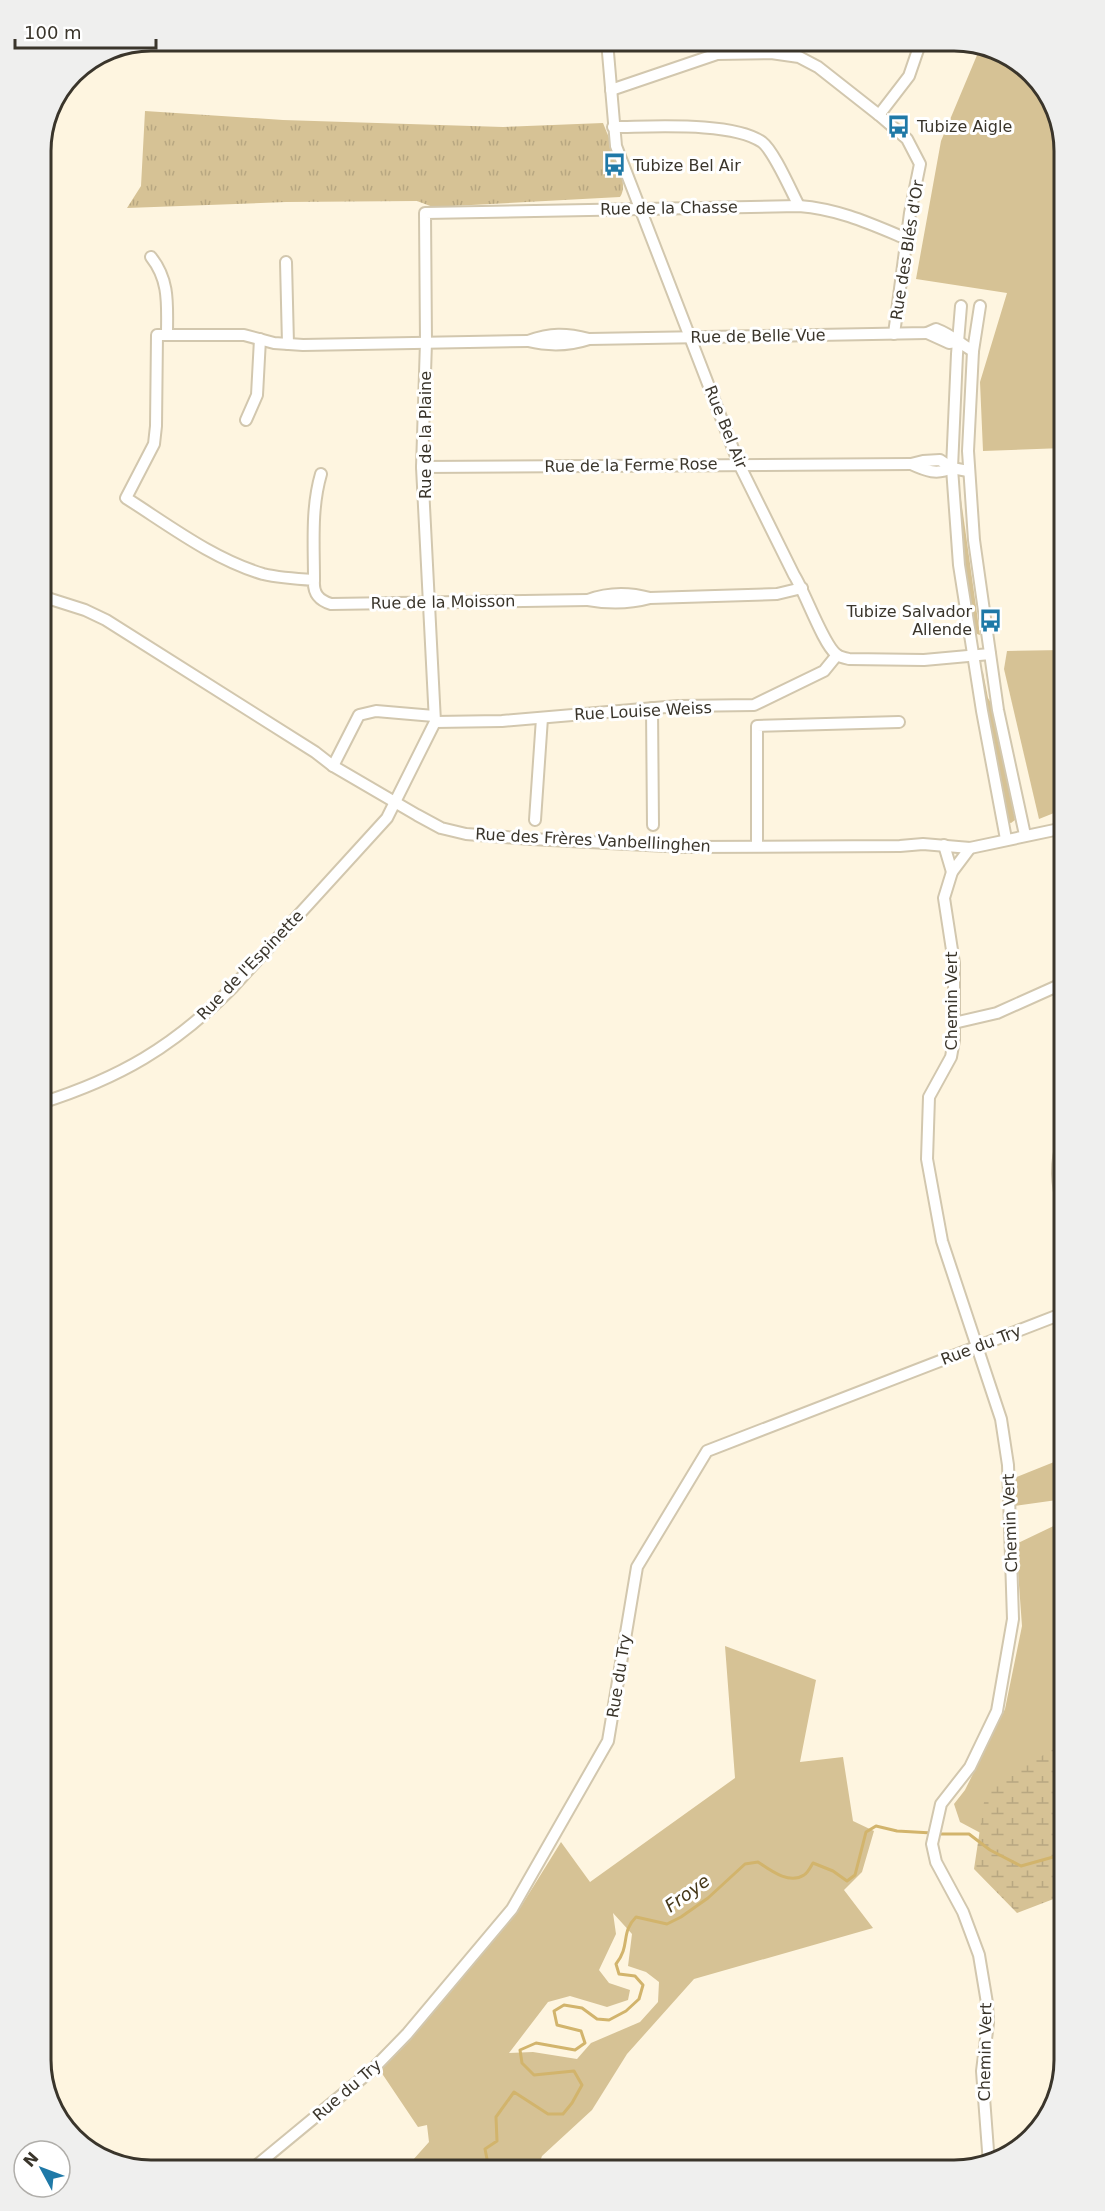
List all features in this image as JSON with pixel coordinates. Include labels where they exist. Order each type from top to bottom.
[{"type":"street","name":"Rue Bel Air","points":[[608,51],[616,146],[739,464],[830,647],[837,655]]},
{"type":"street","points":[[879,115],[909,76],[918,51]]},
{"type":"street","name":"Rue des Blés d'Or","points":[[611,90],[717,54],[771,53],[799,57],[818,67],[907,139],[920,164],[906,239],[894,334]]},
{"type":"street","points":[[613,127],[698,127],[743,133],[764,143],[799,206]]},
{"type":"street","name":"Rue de la Chasse","points":[[425,213],[819,207],[853,216],[906,239]]},
{"type":"street","name":"Rue de la Plaine","points":[[425,213],[426,342],[423,467],[434,719]]},
{"type":"street","points":[[151,257],[161,269],[166,288],[156,426],[154,444],[126,498],[231,562],[265,574],[314,580],[314,513],[321,474]]},
{"type":"street","points":[[286,262],[288,344]]},
{"type":"street","points":[[962,306],[957,342],[952,468],[959,565],[982,711],[1006,839]]},
{"type":"street","points":[[980,306],[973,351],[968,471],[974,540],[998,710],[1025,835]]},
{"type":"street","name":"Rue de Belle Vue","points":[[162,335],[244,335],[288,344],[528,340],[548,334],[569,334],[589,339],[927,333],[949,343],[957,342],[973,351]]},
{"type":"street","points":[[246,420],[257,395],[260,339]]},
{"type":"street","name":"Rue de la Ferme Rose","points":[[423,467],[911,464],[940,460],[952,468],[968,471]]},
{"type":"street","name":"Rue de la Moisson","points":[[314,580],[316,594],[321,601],[330,604],[588,600],[603,594],[631,593],[650,598],[777,594],[802,588]]},
{"type":"street","name":"Rue des Frères Vanbellinghen","points":[[51,599],[85,610],[106,620],[395,803],[441,828],[466,834],[685,847],[945,845],[970,848],[1054,830]]},
{"type":"street","points":[[837,655],[849,659],[924,660],[990,654]]},
{"type":"street","name":"Rue Louise Weiss","points":[[333,765],[359,715],[376,711],[434,719],[542,718],[652,708],[754,705],[824,671],[837,655]]},
{"type":"street","points":[[652,708],[653,825]]},
{"type":"street","points":[[535,820],[542,718]]},
{"type":"street","name":"Rue de l'Espinette","points":[[51,1100],[111,1078],[148,1057],[188,1029],[232,988],[387,818],[434,719]]},
{"type":"street","points":[[757,846],[757,726],[899,722]]},
{"type":"street","name":"Chemin Vert","points":[[945,845],[952,872]]},
{"type":"street","name":"Chemin Vert","points":[[970,848],[952,872],[944,897],[954,963],[954,1023],[951,1057],[929,1097],[927,1159],[942,1241],[1000,1419],[1008,1465],[1013,1619],[997,1711],[970,1767],[941,1804],[933,1844],[936,1862],[963,1912],[979,1955],[988,2023],[982,2071],[988,2153]]},
{"type":"street","points":[[954,1023],[997,1013],[1054,988]]},
{"type":"street","name":"Rue du Try","points":[[263,2160],[379,2063],[407,2034],[512,1909],[609,1741],[637,1567],[707,1451],[1054,1317]]},
{"type":"green space","points":[[977,54],[1004,64],[1025,80],[1041,101],[1046,113],[1052,132],[1054,151],[1054,448],[983,451],[980,382],[1007,293],[916,279],[941,141]]},
{"type":"green space","points":[[145,111],[283,120],[503,127],[603,123],[618,161],[623,190],[620,197],[433,207],[417,201],[286,202],[127,208],[141,186]]},
{"type":"green space","points":[[955,476],[958,478],[980,635],[974,633],[962,557]]},
{"type":"green space","points":[[1054,650],[1054,813],[1039,819],[1004,669],[1007,651]]},
{"type":"green space","points":[[980,669],[983,672],[988,698],[995,710],[1015,820],[1011,823],[1008,822]]},
{"type":"green space","points":[[1054,1462],[1054,1500],[1014,1506],[1014,1478]]},
{"type":"green space","points":[[1054,1526],[1054,1841],[990,1838],[960,1822],[954,1804],[965,1790],[1005,1709],[1022,1626],[1016,1544]]},
{"type":"green space","points":[[725,1646],[816,1680],[800,1762],[843,1757],[853,1821],[874,1831],[862,1872],[844,1890],[873,1928],[694,1979],[627,2054],[592,2110],[542,2156],[541,2160],[413,2160],[429,2142],[427,2125],[418,2127],[379,2069],[407,2043],[520,1908],[561,1842],[590,1882],[735,1778]],"holes":[[[613,1913],[632,1934],[628,1966],[646,1972],[659,1982],[658,2002],[640,2022],[591,2043],[577,2059],[533,2052],[509,2053],[548,2002],[570,1996],[607,2007],[628,2000],[630,1990],[609,1983],[599,1970],[616,1934]]]},
{"type":"green space","points":[[1054,1749],[1054,1899],[1017,1913],[974,1869],[986,1789]]},
{"type":"waterway","name":"Froye","points":[[487,2160],[485,2149],[497,2141],[496,2117],[514,2092],[548,2114],[563,2114],[582,2085],[574,2071],[534,2075],[522,2063],[520,2050],[536,2043],[575,2050],[585,2043],[581,2031],[557,2025],[554,2011],[564,2005],[582,2008],[597,2019],[609,2020],[626,2011],[639,1999],[643,1985],[635,1976],[619,1974],[616,1964],[621,1957],[628,1928],[636,1917],[667,1924],[708,1898],[745,1864],[758,1862],[780,1875],[798,1878],[805,1874],[813,1863],[833,1871],[847,1881],[855,1875],[866,1832],[876,1826],[897,1831],[932,1833]]},
{"type":"waterway","name":"Froye","points":[[938,1834],[969,1834],[990,1850],[1021,1866],[1054,1857]]},
{"type":"place","name":"Tubize Aigle","points":[[899,126]]},
{"type":"place","name":"Tubize Bel Air","points":[[615,165]]},
{"type":"place","name":"Tubize Salvador Allende","points":[[990,620]]}]
